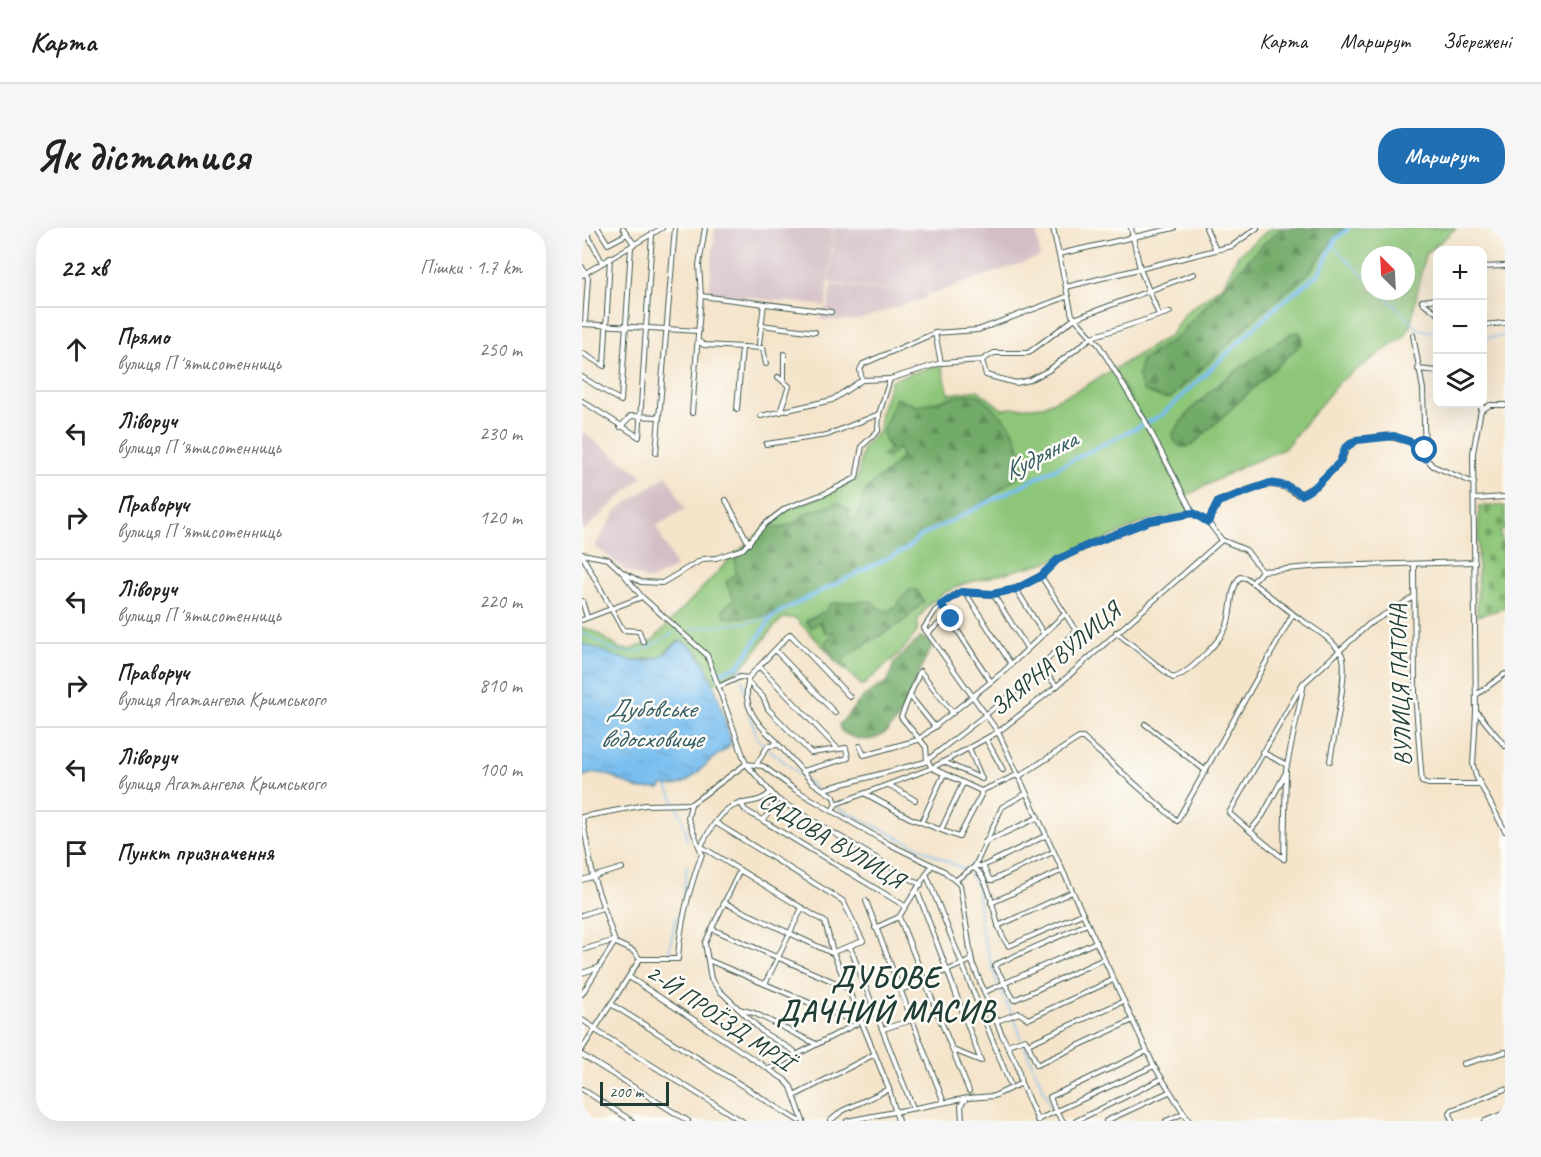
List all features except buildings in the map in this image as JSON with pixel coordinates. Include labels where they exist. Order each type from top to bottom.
[{"type":"street","points":[[584,228],[602,262]]},
{"type":"street","points":[[598,228],[608,244],[627,234]]},
{"type":"street","points":[[582,377],[621,401],[632,245],[623,228]]},
{"type":"street","points":[[584,274],[662,228]]},
{"type":"street","points":[[656,453],[675,228]]},
{"type":"street","points":[[692,413],[701,296],[699,265],[705,228]]},
{"type":"street","points":[[1053,228],[1066,287],[1066,297],[1074,319],[1092,337],[1144,419],[1193,513],[1208,522],[1222,540],[1246,550],[1262,571]]},
{"type":"street","points":[[1131,228],[1140,269],[1159,315]]},
{"type":"street","points":[[1059,254],[1152,231],[1174,228]]},
{"type":"street","points":[[1206,228],[1216,250]]},
{"type":"street","points":[[1066,287],[1216,250],[1238,243],[1257,228]]},
{"type":"street","points":[[582,401],[639,437],[652,234]]},
{"type":"street","points":[[582,353],[604,366],[610,258]]},
{"type":"street","points":[[1487,267],[1505,266]]},
{"type":"street","points":[[582,267],[588,278],[584,323],[699,331]]},
{"type":"street","points":[[761,416],[832,400],[862,380],[890,379],[941,363],[982,360],[994,353],[1028,353],[1074,319],[1112,303],[1150,293],[1194,274]]},
{"type":"street","points":[[701,296],[831,312]]},
{"type":"street","points":[[862,380],[860,370],[863,364],[935,333],[978,330],[1066,297]]},
{"type":"street","points":[[1433,300],[1422,302],[1433,310]]},
{"type":"street","points":[[759,344],[764,304]]},
{"type":"street","points":[[982,360],[986,375],[1016,383],[1030,380],[1050,370],[1092,337],[1170,312]]},
{"type":"street","points":[[1487,325],[1505,323]]},
{"type":"street","points":[[761,325],[815,332]]},
{"type":"street","points":[[935,333],[941,363]]},
{"type":"street","points":[[1413,335],[1423,389],[1425,458]]},
{"type":"street","points":[[698,341],[704,345],[763,348],[766,364]]},
{"type":"street","points":[[737,409],[742,347]]},
{"type":"street","points":[[784,354],[784,383]]},
{"type":"street","points":[[1418,369],[1433,371]]},
{"type":"street","points":[[778,377],[789,386],[780,412]]},
{"type":"street","points":[[622,572],[641,582],[662,583],[703,559],[716,558],[743,549],[765,524],[786,508],[826,493],[856,478],[861,448],[878,431],[879,414],[890,379]]},
{"type":"street","points":[[1505,405],[1490,405],[1482,410],[1473,453],[1476,695],[1473,765],[1480,784],[1505,831]]},
{"type":"street","points":[[766,444],[827,435],[879,414]]},
{"type":"street","points":[[620,426],[628,417],[660,417]]},
{"type":"street","points":[[1208,522],[1218,502],[1264,484],[1287,486],[1298,495],[1306,493],[1340,462],[1345,448],[1357,440],[1394,436],[1411,442],[1425,458],[1442,471],[1474,483]]},
{"type":"street","points":[[1475,499],[1505,497]]},
{"type":"street","points":[[726,500],[749,544]]},
{"type":"street","points":[[1189,1121],[1154,1066],[998,732],[924,628],[941,605],[954,595],[964,592],[993,594],[1016,589],[1041,576],[1057,560],[1088,545],[1149,521],[1193,513]]},
{"type":"street","name":"ЗАЯРНА ВУЛИЦЯ","points":[[836,804],[932,768],[998,732],[1057,686],[1222,540]]},
{"type":"street","points":[[582,554],[604,557],[622,572],[642,597],[707,655],[746,764],[777,799],[921,885]]},
{"type":"street","points":[[582,554],[623,630],[639,631],[643,642]]},
{"type":"street","points":[[1252,583],[1262,571],[1322,566],[1414,566],[1474,562]]},
{"type":"street","name":"ВУЛИЦЯ ПАТОНА","points":[[1414,566],[1414,693],[1422,782],[1480,784]]},
{"type":"street","points":[[824,789],[927,760],[987,715],[1040,668],[1076,631],[1041,576]]},
{"type":"street","points":[[1116,632],[1164,671],[1177,677],[1222,638],[1228,624],[1237,580],[1246,578],[1329,640],[1343,658],[1344,676],[1330,760]]},
{"type":"street","points":[[1016,589],[1043,633]]},
{"type":"street","points":[[964,592],[1011,664]]},
{"type":"street","points":[[993,594],[1027,648]]},
{"type":"street","points":[[582,601],[584,618],[642,597]]},
{"type":"street","points":[[1304,683],[1287,768],[1284,859],[1229,813],[1262,752],[1304,683],[1370,624],[1414,597]]},
{"type":"street","points":[[941,605],[991,682]]},
{"type":"street","points":[[860,746],[864,754],[920,739],[991,682],[1065,614]]},
{"type":"street","points":[[953,712],[920,671],[901,712],[901,717],[926,747],[927,760],[932,768],[944,774],[981,791],[1017,776],[1079,738],[1083,738],[1177,821],[1293,614]]},
{"type":"street","points":[[928,633],[946,618],[951,619]]},
{"type":"street","points":[[775,744],[776,741],[753,718],[747,694],[748,680],[788,635],[793,636],[850,697]]},
{"type":"street","points":[[775,650],[835,713]]},
{"type":"street","points":[[760,667],[837,749]]},
{"type":"street","points":[[1040,668],[1057,686]]},
{"type":"street","points":[[1476,695],[1505,674]]},
{"type":"street","points":[[718,687],[740,677],[748,680],[768,708],[812,754],[846,748],[849,758],[803,771]]},
{"type":"street","points":[[910,696],[935,726]]},
{"type":"street","points":[[1476,712],[1505,746]]},
{"type":"street","points":[[1145,724],[1206,771]]},
{"type":"street","points":[[986,739],[1003,771]]},
{"type":"street","points":[[756,765],[767,747],[775,744],[782,746],[812,782],[834,797],[836,804],[832,811]]},
{"type":"street","points":[[943,762],[979,780],[982,779],[969,748]]},
{"type":"street","points":[[1262,752],[1287,768]]},
{"type":"street","points":[[615,942],[602,908],[584,844],[582,817],[645,805],[691,804],[746,764],[763,766],[832,811],[956,880],[963,892],[972,960],[1018,1067],[1020,1083],[1037,1120],[1154,1066]]},
{"type":"street","points":[[1250,831],[1263,815],[1287,768]]},
{"type":"street","points":[[922,821],[944,774]]},
{"type":"street","points":[[941,830],[963,783]]},
{"type":"street","points":[[888,785],[915,800]]},
{"type":"street","points":[[866,794],[910,818],[960,836],[981,791]]},
{"type":"street","points":[[701,846],[724,811],[756,801],[771,792]]},
{"type":"street","points":[[974,867],[984,842],[1004,805],[1025,794]]},
{"type":"street","points":[[763,821],[777,799]]},
{"type":"street","points":[[582,950],[615,942],[633,951],[640,959],[678,959],[679,939],[694,876],[702,854],[701,846],[688,818],[691,804]]},
{"type":"street","name":"САДОВА ВУЛИЦЯ","points":[[741,804],[745,810],[905,906]]},
{"type":"street","points":[[984,842],[1037,818]]},
{"type":"street","points":[[716,823],[843,901],[863,941],[834,953],[724,903]]},
{"type":"street","points":[[956,880],[974,867],[983,866],[1045,836]]},
{"type":"street","points":[[701,846],[825,922],[859,1022],[889,1089],[898,1121]]},
{"type":"street","points":[[983,866],[990,880],[993,880],[1053,852]]},
{"type":"street","points":[[875,928],[899,917],[932,865]]},
{"type":"street","points":[[974,867],[985,883],[998,926],[1007,944],[1012,946],[1082,914]]},
{"type":"street","points":[[582,880],[622,868]]},
{"type":"street","points":[[740,870],[705,943],[715,986],[767,1036],[794,1052]]},
{"type":"street","points":[[992,903],[1061,871]]},
{"type":"street","points":[[927,876],[1010,1084]]},
{"type":"street","points":[[917,890],[981,1061],[953,1050]]},
{"type":"street","points":[[998,926],[1072,891]]},
{"type":"street","points":[[866,901],[943,1100]]},
{"type":"street","points":[[582,915],[602,908]]},
{"type":"street","points":[[765,984],[802,908]]},
{"type":"street","points":[[899,917],[969,1091]]},
{"type":"street","points":[[1087,924],[997,964],[995,966],[1003,983],[1012,1000],[1017,999],[1104,958]]},
{"type":"street","points":[[712,929],[848,988]]},
{"type":"street","points":[[582,994],[615,942]]},
{"type":"street","points":[[985,992],[1096,942]]},
{"type":"street","points":[[850,946],[913,1108]]},
{"type":"street","points":[[582,1049],[640,959]]},
{"type":"street","points":[[708,960],[859,1022]]},
{"type":"street","points":[[901,990],[972,960]]},
{"type":"street","points":[[582,973],[598,968]]},
{"type":"street","name":"2-Й ПРОЇЗД МРІЇ","points":[[629,977],[788,1083],[801,1121]]},
{"type":"street","points":[[997,1021],[1019,1013],[1028,1019],[1113,980]]},
{"type":"street","points":[[1028,1044],[1124,1001]]},
{"type":"street","points":[[611,1004],[801,1121]]},
{"type":"street","points":[[738,1009],[754,1013],[816,1044]]},
{"type":"street","points":[[582,1020],[742,1121]]},
{"type":"street","points":[[883,1029],[912,1020]]},
{"type":"street","points":[[1007,1045],[1025,1039],[1037,1065],[1133,1020]]},
{"type":"street","points":[[769,1069],[794,1052],[816,1044],[859,1022]]},
{"type":"street","points":[[1063,1121],[1050,1096],[1147,1051]]},
{"type":"street","points":[[1463,1064],[1505,1052]]},
{"type":"street","points":[[582,1055],[688,1121]]},
{"type":"street","points":[[794,1096],[874,1055]]},
{"type":"street","points":[[1076,1121],[1161,1079]]},
{"type":"street","points":[[847,1121],[896,1110],[999,1095],[1020,1083]]},
{"type":"street","points":[[582,1089],[632,1121]]},
{"type":"street","points":[[830,1121],[843,1111],[889,1089]]},
{"type":"street","points":[[1452,1121],[1450,1116],[1452,1110],[1505,1089]]},
{"type":"street","points":[[1106,1121],[1169,1092]]},
{"type":"street","points":[[962,1121],[961,1105],[965,1100]]},
{"type":"street","points":[[1166,1121],[1184,1113]]},
{"type":"street","points":[[1485,1121],[1505,1113]]},
{"type":"shaded area","points":[[715,228],[833,228],[826,306],[709,293]]},
{"type":"shaded area","points":[[834,228],[1036,228],[1040,257],[931,294],[924,293],[928,297],[857,320],[821,320],[820,311],[828,307],[831,285],[917,293],[829,283]]},
{"type":"shaded area","points":[[582,432],[643,476],[582,532]]},
{"type":"shaded area","points":[[667,475],[685,509],[656,526],[676,567],[650,580],[626,570],[595,546],[617,510]]},
{"type":"green space","points":[[1271,228],[1456,228],[1425,255],[1410,327],[1405,336],[1339,382],[1284,449],[1241,467],[1186,496],[1114,369],[1171,335],[1185,313],[1224,284],[1238,255]]},
{"type":"green space","points":[[1282,228],[1345,228],[1332,241],[1310,272],[1261,313],[1171,398],[1162,398],[1143,390],[1138,376],[1141,360],[1176,338],[1261,246]]},
{"type":"green space","points":[[1299,332],[1302,336],[1301,344],[1191,446],[1182,447],[1175,442],[1173,434],[1195,406],[1210,392],[1226,378],[1292,333]]},
{"type":"green space","points":[[941,364],[949,394],[978,390],[1002,409],[1043,406],[1084,387],[1112,370],[1143,420],[1191,512],[1149,520],[1066,557],[963,584],[944,593],[929,604],[918,619],[917,632],[902,651],[862,686],[795,618],[783,618],[746,663],[737,671],[712,684],[700,654],[684,642],[677,642],[659,657],[632,661],[613,657],[582,644],[582,627],[596,632],[620,649],[630,650],[652,641],[731,558],[786,509],[827,494],[857,479],[863,447],[879,431],[880,415],[891,380]]},
{"type":"green space","points":[[966,394],[979,395],[998,412],[1011,428],[1020,447],[1024,472],[969,513],[920,536],[907,548],[771,616],[726,618],[723,610],[734,599],[726,582],[736,574],[735,560],[768,526],[781,528],[796,522],[807,513],[838,503],[849,510],[850,521],[857,518],[866,490],[901,456],[898,448],[887,458],[882,456],[890,449],[884,440],[883,430],[896,398],[917,406]]},
{"type":"green space","points":[[1479,506],[1505,506],[1505,529],[1500,532],[1505,551],[1505,608],[1477,616]]},
{"type":"green space","points":[[909,590],[917,590],[924,602],[901,623],[846,656],[842,662],[847,667],[845,670],[834,660],[825,643],[834,632],[825,632],[819,622],[811,628],[806,621],[826,611],[833,603],[872,601],[878,608],[888,611],[895,607]]},
{"type":"green space","points":[[921,637],[932,643],[931,648],[908,699],[889,730],[876,738],[860,739],[841,731],[839,725],[864,696],[888,681],[894,663]]},
{"type":"water","name":"Дубовське водосховище","points":[[680,641],[690,646],[707,669],[719,700],[730,745],[690,779],[678,785],[663,785],[660,789],[640,789],[605,774],[590,774],[582,777],[582,644],[620,658],[640,661],[661,656]]},
{"type":"waterway","name":"Кудрянка","points":[[718,674],[739,665],[773,616],[908,548],[919,537],[1162,415],[1275,308],[1319,273],[1336,239],[1349,228]]},
{"type":"waterway","points":[[1333,246],[1361,273]]},
{"type":"waterway","points":[[1389,300],[1418,329],[1433,332]]},
{"type":"waterway","points":[[1487,338],[1505,336]]},
{"type":"waterway","points":[[690,629],[752,622],[773,616]]},
{"type":"waterway","points":[[582,633],[620,652],[644,649],[673,633]]},
{"type":"waterway","points":[[739,665],[743,674]]},
{"type":"waterway","points":[[742,679],[745,692]]},
{"type":"waterway","points":[[750,714],[757,738],[765,746]]},
{"type":"waterway","points":[[769,749],[834,804]]},
{"type":"waterway","points":[[667,786],[675,803]]},
{"type":"waterway","points":[[677,806],[685,827],[687,841]]},
{"type":"waterway","points":[[838,808],[965,870]]},
{"type":"waterway","points":[[683,897],[687,865]]},
{"type":"waterway","points":[[970,874],[977,884],[982,933],[998,985]]},
{"type":"waterway","points":[[669,953],[676,916]]},
{"type":"waterway","points":[[999,988],[1012,1014]]},
{"type":"waterway","points":[[1014,1017],[1021,1038]]},
{"type":"waterway","points":[[1022,1041],[1053,1111]]},
{"type":"district","name":"ДУБОВЕ ДАЧНИЙ МАСИВ","points":[[886,994]]},
{"type":"route","points":[[951,619],[941,605],[954,595],[961,592],[980,595],[993,594],[1016,589],[1041,576],[1057,560],[1149,521],[1193,513],[1201,520],[1208,522],[1218,502],[1264,484],[1287,486],[1298,495],[1302,495],[1316,486],[1340,462],[1345,448],[1357,440],[1394,436],[1411,442],[1421,450],[1425,458],[1425,450]]}]
